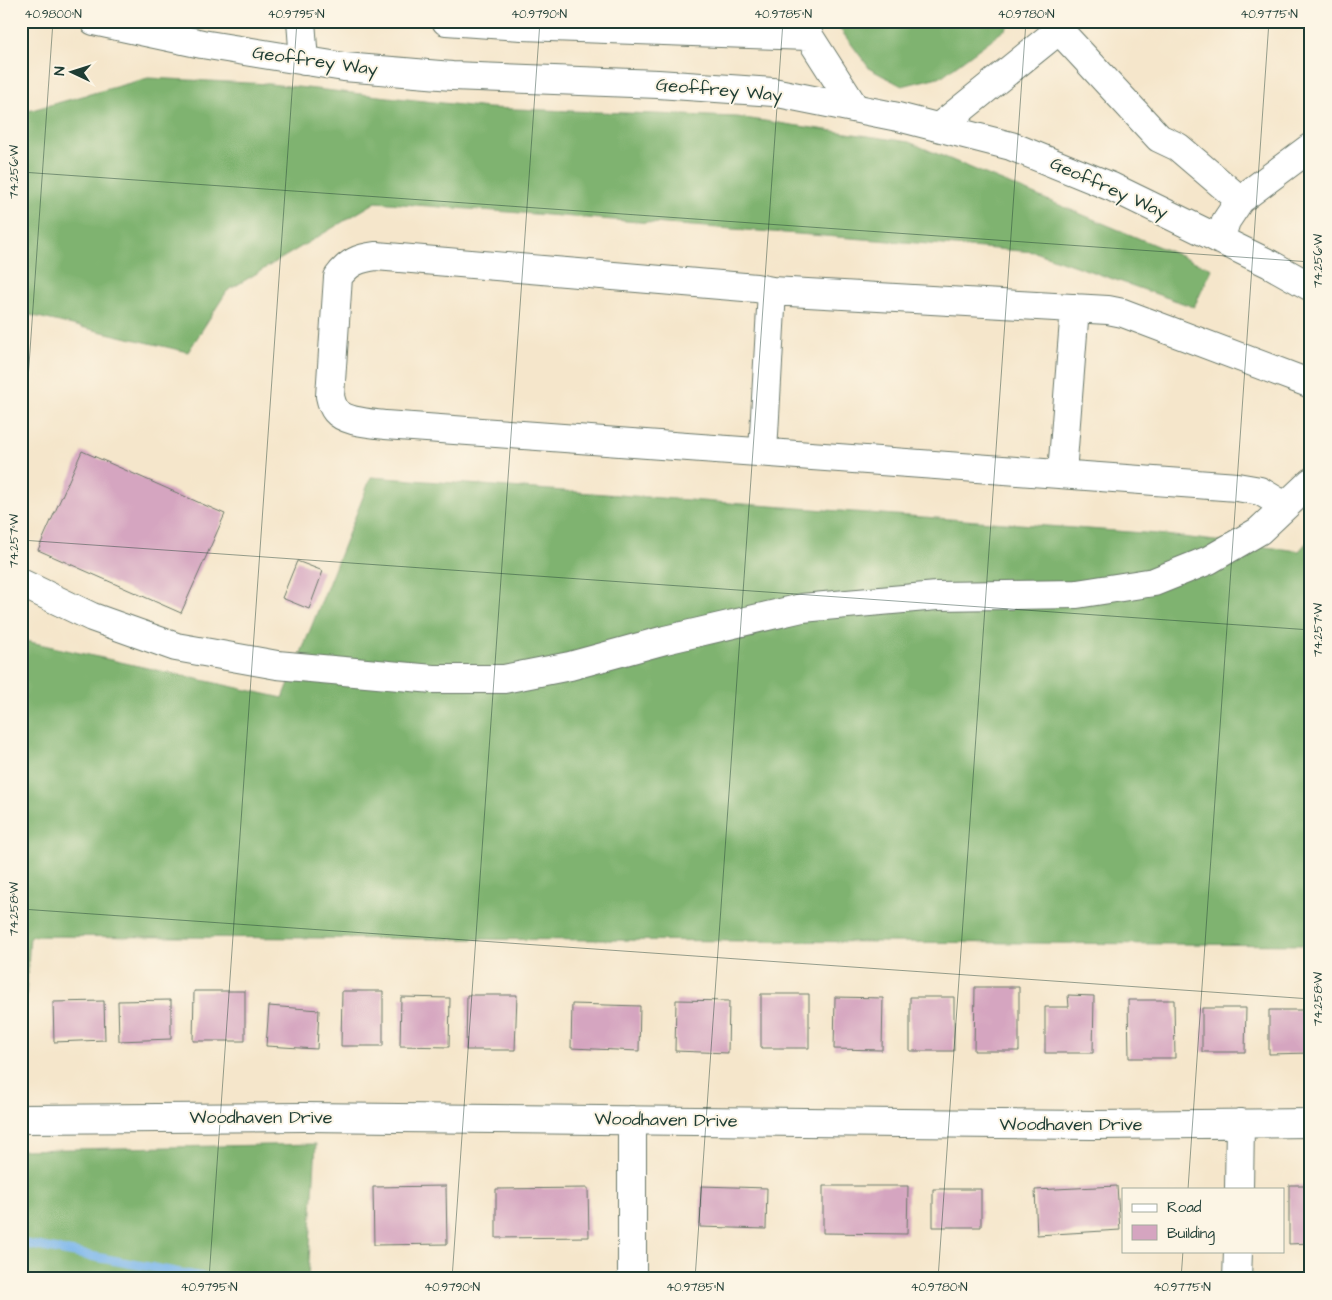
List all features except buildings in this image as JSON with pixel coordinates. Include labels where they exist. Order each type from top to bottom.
[{"type":"street","name":"Geoffrey Way","points":[[94,21],[202,44],[344,67],[452,76],[658,84],[773,92],[898,117],[1011,146],[1112,187],[1270,264],[1311,287]]},
{"type":"street","points":[[301,21],[304,61]]},
{"type":"street","points":[[446,21],[522,26],[803,29],[855,108]]},
{"type":"street","points":[[940,127],[1056,25],[1159,138],[1178,147],[1240,200]]},
{"type":"street","points":[[1220,240],[1226,221],[1240,200],[1311,147]]},
{"type":"street","points":[[1285,506],[1260,491],[1237,486],[385,425],[345,418],[336,411],[330,396],[338,277],[350,264],[362,258],[376,256],[756,288],[772,292],[1108,310],[1123,313],[1311,384]]},
{"type":"street","points":[[763,452],[772,292]]},
{"type":"street","points":[[1062,473],[1075,308]]},
{"type":"street","points":[[21,583],[92,617],[176,647],[287,666],[433,679],[504,679],[570,666],[665,640],[802,608],[937,596],[1077,594],[1154,582],[1209,560],[1259,531],[1311,482]]},
{"type":"street","name":"Woodhaven Drive","points":[[21,1119],[305,1117],[1094,1125],[1311,1123]]},
{"type":"street","points":[[632,1120],[632,1279]]},
{"type":"street","points":[[1239,1188],[1240,1123]]},
{"type":"street","points":[[1237,1279],[1238,1252]]},
{"type":"green space","points":[[834,21],[1007,21],[1007,28],[942,76],[902,86],[870,69]]},
{"type":"green space","points":[[148,78],[270,84],[488,108],[737,117],[909,142],[1212,269],[1194,307],[1035,252],[376,202],[227,291],[188,352],[21,313],[21,113]]},
{"type":"green space","points":[[1311,188],[1311,231],[1303,222],[1305,192]]},
{"type":"green space","points":[[371,477],[1157,534],[1299,551],[1311,538],[1311,945],[30,936],[21,1071],[21,640],[283,698]]},
{"type":"green space","points":[[316,1144],[308,1278],[21,1279],[21,1150]]},
{"type":"waterway","points":[[21,1243],[213,1279]]}]
